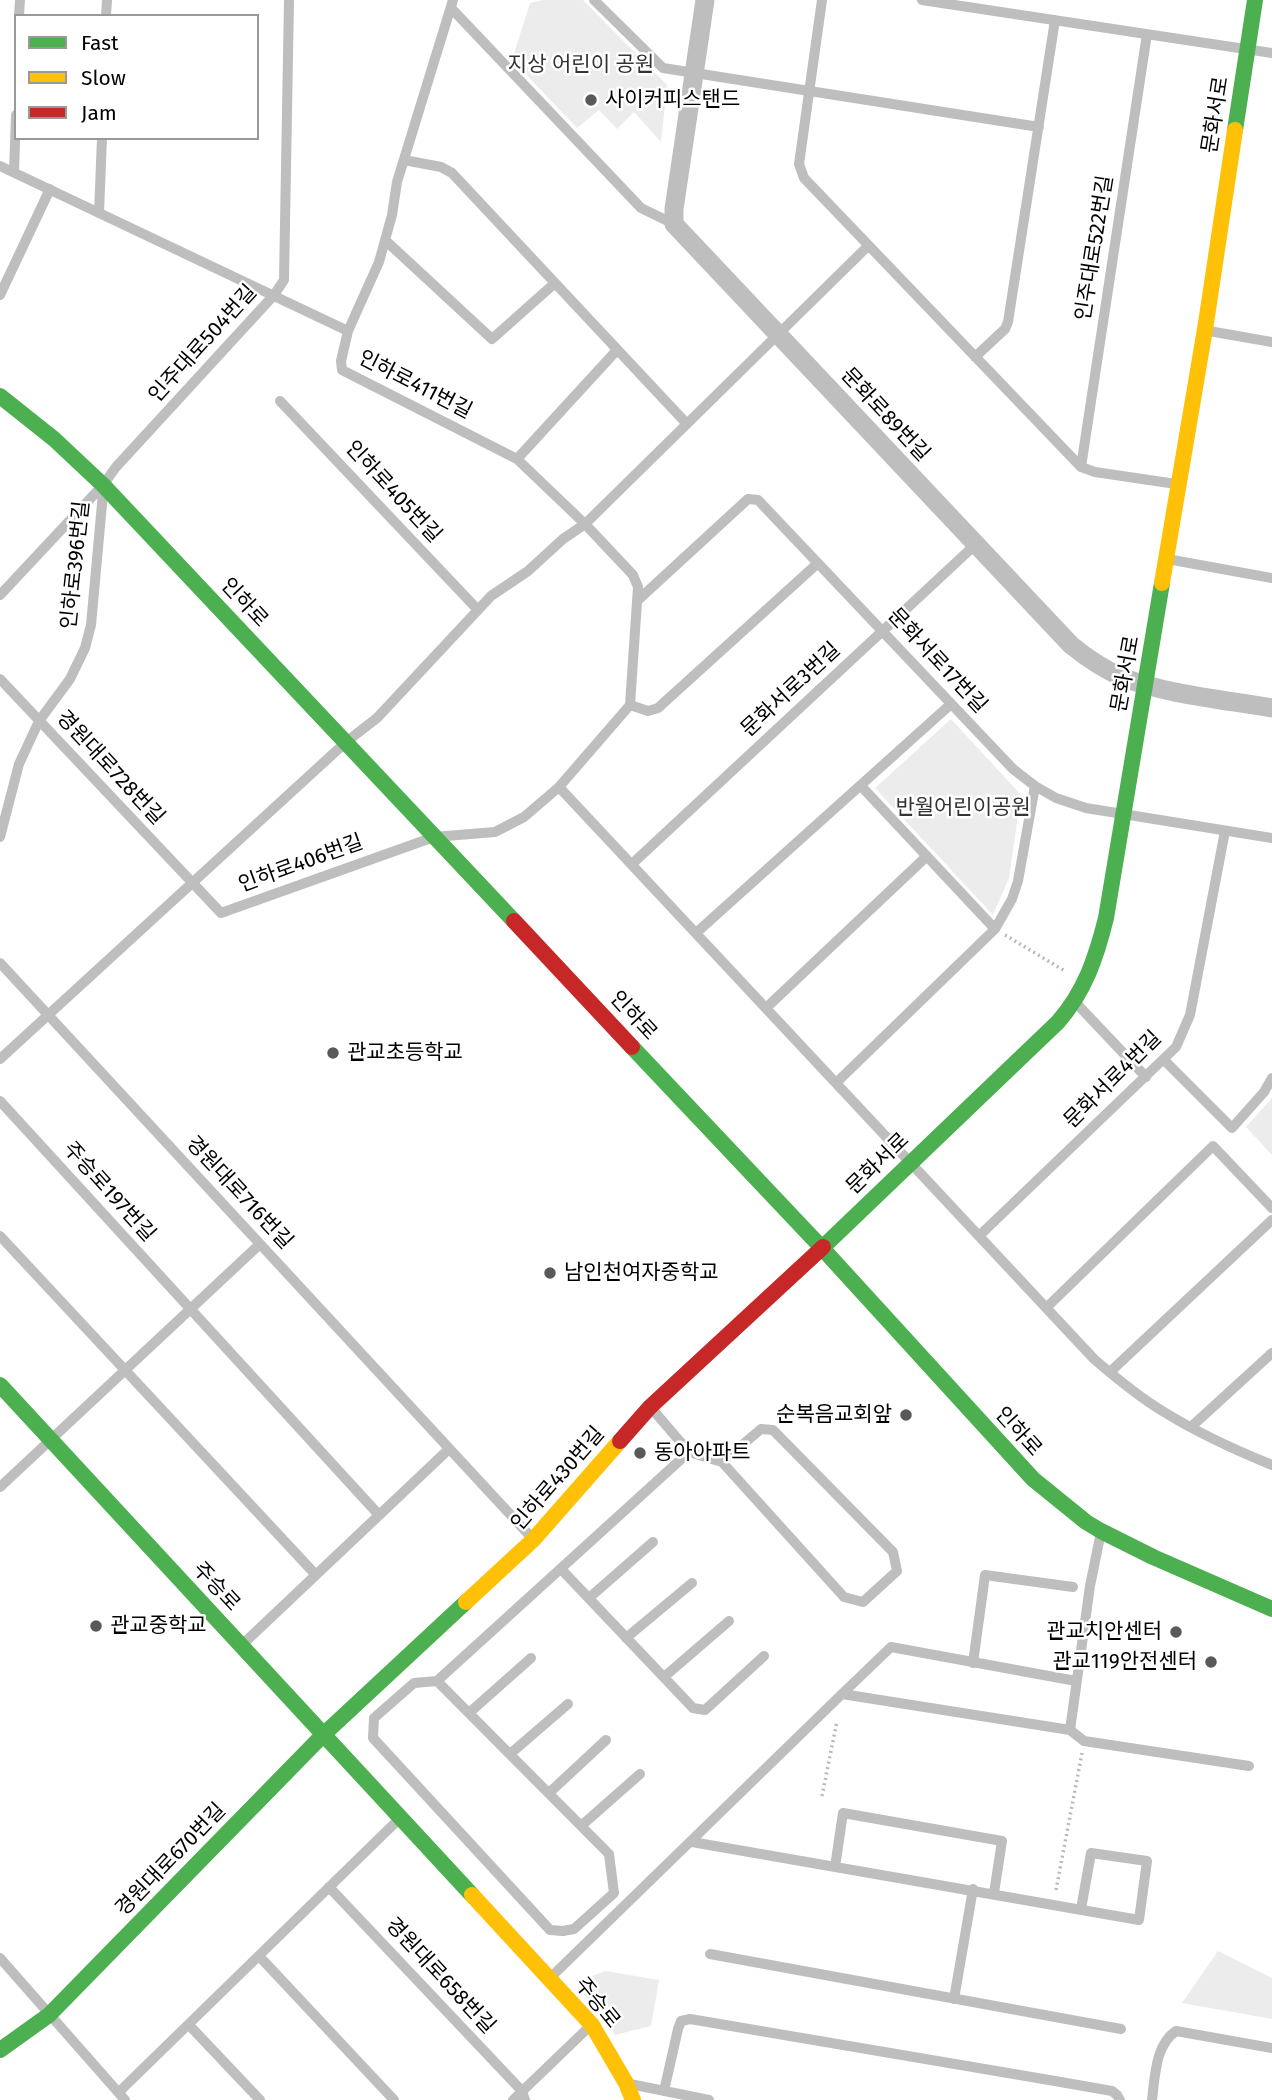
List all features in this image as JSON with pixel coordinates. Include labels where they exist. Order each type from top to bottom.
[{"type":"street","points":[[674,224],[705,0]]},
{"type":"street","name":"문화서로","points":[[822,1248],[1075,1003],[1087,984],[1106,918],[1205,331],[1255,0]]},
{"type":"street","name":"문화로89번길","points":[[674,224],[1071,645],[1095,664],[1122,677],[1145,684],[1272,708]]},
{"type":"street","name":"인하로","points":[[0,396],[54,439],[103,485],[822,1248],[1033,1479],[1101,1531],[1272,1609]]},
{"type":"street","name":"인하로430번길","points":[[323,1735],[533,1540],[650,1407],[822,1248]]},
{"type":"street","name":"주승로","points":[[0,1385],[592,2025],[633,2100]]},
{"type":"street","name":"경원대로670번길","points":[[0,2050],[49,2015],[323,1735]]},
{"type":"lane","name":"인주대로504번길","points":[[0,595],[103,485],[116,467],[274,295],[284,280],[289,0]]},
{"type":"lane","points":[[594,0],[663,68],[1039,127]]},
{"type":"lane","points":[[822,0],[800,171],[804,178],[1081,467],[1094,472],[1179,484]]},
{"type":"lane","points":[[922,0],[1272,53]]},
{"type":"lane","points":[[452,4],[641,208],[674,224]]},
{"type":"lane","name":"인하로411번길","points":[[452,4],[404,160],[379,262],[348,331],[341,361],[342,370],[517,459],[634,575],[638,587],[630,705]]},
{"type":"lane","points":[[975,357],[1005,329],[1008,322],[1055,20]]},
{"type":"lane","name":"인주대로522번길","points":[[1081,467],[1147,34]]},
{"type":"lane","points":[[14,172],[15,140]]},
{"type":"lane","points":[[99,213],[102,140]]},
{"type":"lane","points":[[404,160],[441,167],[452,173],[687,424]]},
{"type":"lane","points":[[0,166],[348,331]]},
{"type":"lane","points":[[0,295],[50,189]]},
{"type":"lane","points":[[385,240],[492,339],[555,283]]},
{"type":"lane","points":[[346,742],[377,718],[491,596],[528,572],[563,539],[585,524],[868,246]]},
{"type":"lane","points":[[1205,331],[1272,342]]},
{"type":"lane","points":[[517,459],[617,350]]},
{"type":"lane","name":"인하로405번길","points":[[280,401],[478,610]]},
{"type":"lane","name":"인하로396번길","points":[[0,837],[19,764],[39,721],[70,679],[85,648],[92,613],[103,485]]},
{"type":"lane","name":"문화서로17번길","points":[[637,601],[747,499],[758,500],[1013,769],[1035,786],[1056,798],[1086,808],[1272,838]]},
{"type":"lane","name":"문화서로3번길","points":[[632,864],[976,544]]},
{"type":"lane","points":[[1166,559],[1271,578],[1272,566]]},
{"type":"lane","points":[[434,838],[495,832],[524,817],[559,786],[630,705],[648,711],[658,708],[818,563]]},
{"type":"lane","name":"경원대로728번길","points":[[0,679],[192,883]]},
{"type":"lane","points":[[696,933],[951,704]]},
{"type":"lane","name":"인하로406번길","points":[[0,1059],[346,742]]},
{"type":"lane","points":[[559,786],[1094,1359],[1164,1413],[1226,1446],[1272,1465]]},
{"type":"lane","points":[[861,786],[995,929]]},
{"type":"lane","points":[[836,1083],[995,929],[1012,899],[1018,881],[1035,786]]},
{"type":"lane","name":"문화서로4번길","points":[[979,1237],[1176,1047],[1190,1015],[1226,831]]},
{"type":"lane","name":"인하로406번길","points":[[192,883],[221,914],[434,838]]},
{"type":"lane","points":[[766,1008],[927,856]]},
{"type":"lane","name":"경원대로716번길","points":[[0,963],[533,1540]]},
{"type":"lane","points":[[1075,1003],[1146,1077]]},
{"type":"lane","points":[[1164,1060],[1232,1128],[1252,1107],[1272,1078]]},
{"type":"lane","name":"주승로197번길","points":[[0,1101],[379,1515]]},
{"type":"lane","points":[[1046,1308],[1213,1146],[1272,1208]]},
{"type":"lane","points":[[1110,1373],[1272,1220]]},
{"type":"lane","points":[[0,1236],[316,1575]]},
{"type":"lane","points":[[0,1487],[260,1244]]},
{"type":"lane","points":[[1191,1427],[1272,1353]]},
{"type":"lane","points":[[650,1407],[689,1452],[722,1462],[844,1597],[863,1602],[897,1571],[892,1552],[773,1430],[761,1429],[722,1462]]},
{"type":"lane","points":[[242,1646],[449,1449]]},
{"type":"lane","points":[[437,1681],[609,1854],[614,1893],[574,1929],[550,1930],[373,1738],[374,1718],[414,1683],[437,1681],[689,1452]]},
{"type":"lane","points":[[1070,1730],[1090,1586],[1101,1531]]},
{"type":"lane","points":[[589,1598],[653,1542]]},
{"type":"lane","points":[[561,1569],[694,1708],[705,1710],[764,1656]]},
{"type":"lane","points":[[973,1663],[985,1575],[1073,1587]]},
{"type":"lane","points":[[626,1638],[692,1583]]},
{"type":"lane","points":[[664,1678],[729,1621]]},
{"type":"lane","points":[[550,1978],[891,1647],[1076,1681]]},
{"type":"lane","points":[[469,1713],[531,1658]]},
{"type":"lane","points":[[842,1695],[1070,1730],[1084,1741],[1249,1766]]},
{"type":"lane","points":[[510,1754],[568,1704]]},
{"type":"lane","points":[[549,1793],[606,1740]]},
{"type":"lane","points":[[581,1826],[640,1773]]},
{"type":"lane","points":[[835,1867],[843,1813],[1002,1841],[994,1893]]},
{"type":"lane","points":[[0,1958],[122,2096],[188,2025],[401,1817]]},
{"type":"lane","points":[[692,1842],[1139,1920],[1147,1861],[1091,1853],[1081,1909]]},
{"type":"lane","name":"경원대로658번길","points":[[329,1887],[524,2096]]},
{"type":"lane","points":[[954,1999],[973,1889]]},
{"type":"lane","points":[[710,1954],[1121,2029]]},
{"type":"lane","points":[[259,1956],[394,2100]]},
{"type":"lane","points":[[664,2091],[677,2029],[681,2021],[690,2020],[1112,2091],[1120,2100]]},
{"type":"lane","points":[[188,2025],[260,2100]]},
{"type":"lane","points":[[513,2100],[524,2096],[592,2025]]},
{"type":"lane","points":[[1152,2100],[1159,2053],[1167,2037],[1176,2031],[1272,2048]]},
{"type":"lane","points":[[626,2083],[709,2100]]},
{"type":"path","points":[[995,929],[1087,984]]},
{"type":"path","points":[[822,1796],[842,1695]]},
{"type":"path","points":[[1054,1904],[1084,1741]]},
{"type":"green space","name":"지상 어린이 공원","points":[[543,0],[583,0],[667,85],[661,142],[634,112],[617,129],[599,110],[577,128],[512,60],[530,3]]},
{"type":"green space","name":"반월어린이공원","points":[[951,719],[1021,795],[1009,878],[993,915],[875,788]]},
{"type":"green space","points":[[1272,1098],[1272,1155],[1246,1127]]},
{"type":"green space","points":[[1218,1951],[1272,1978],[1272,2019],[1182,2003]]},
{"type":"green space","points":[[606,1971],[659,1980],[651,2026],[615,2035],[605,2017],[578,1988],[589,1977]]},
{"type":"traffic: fast","points":[[1235,130],[1255,0]]},
{"type":"traffic: fast","points":[[0,396],[54,439],[103,485],[514,921]]},
{"type":"traffic: fast","points":[[823,1247],[1058,1022],[1082,986],[1094,960],[1106,918],[1162,583]]},
{"type":"traffic: fast","points":[[632,1047],[822,1248],[1033,1479],[1101,1531],[1272,1609]]},
{"type":"traffic: fast","points":[[0,1385],[472,1895]]},
{"type":"traffic: fast","points":[[0,2050],[49,2015],[323,1735],[466,1602]]},
{"type":"traffic: slow","points":[[1162,583],[1235,130]]},
{"type":"traffic: slow","points":[[466,1602],[533,1540],[620,1441]]},
{"type":"traffic: slow","points":[[472,1895],[592,2025],[633,2100]]},
{"type":"traffic: jam","points":[[514,921],[632,1047]]},
{"type":"traffic: jam","points":[[620,1441],[650,1407],[823,1247]]},
{"type":"place","name":"사이커피스탠드","points":[[591,100]]},
{"type":"place","name":"관교초등학교","points":[[333,1053]]},
{"type":"place","name":"남인천여자중학교","points":[[550,1273]]},
{"type":"place","name":"순복음교회앞","points":[[906,1415]]},
{"type":"place","name":"동아아파트","points":[[640,1453]]},
{"type":"place","name":"관교중학교","points":[[96,1626]]},
{"type":"place","name":"관교치안센터","points":[[1176,1632]]},
{"type":"place","name":"관교119안전센터","points":[[1211,1662]]}]
